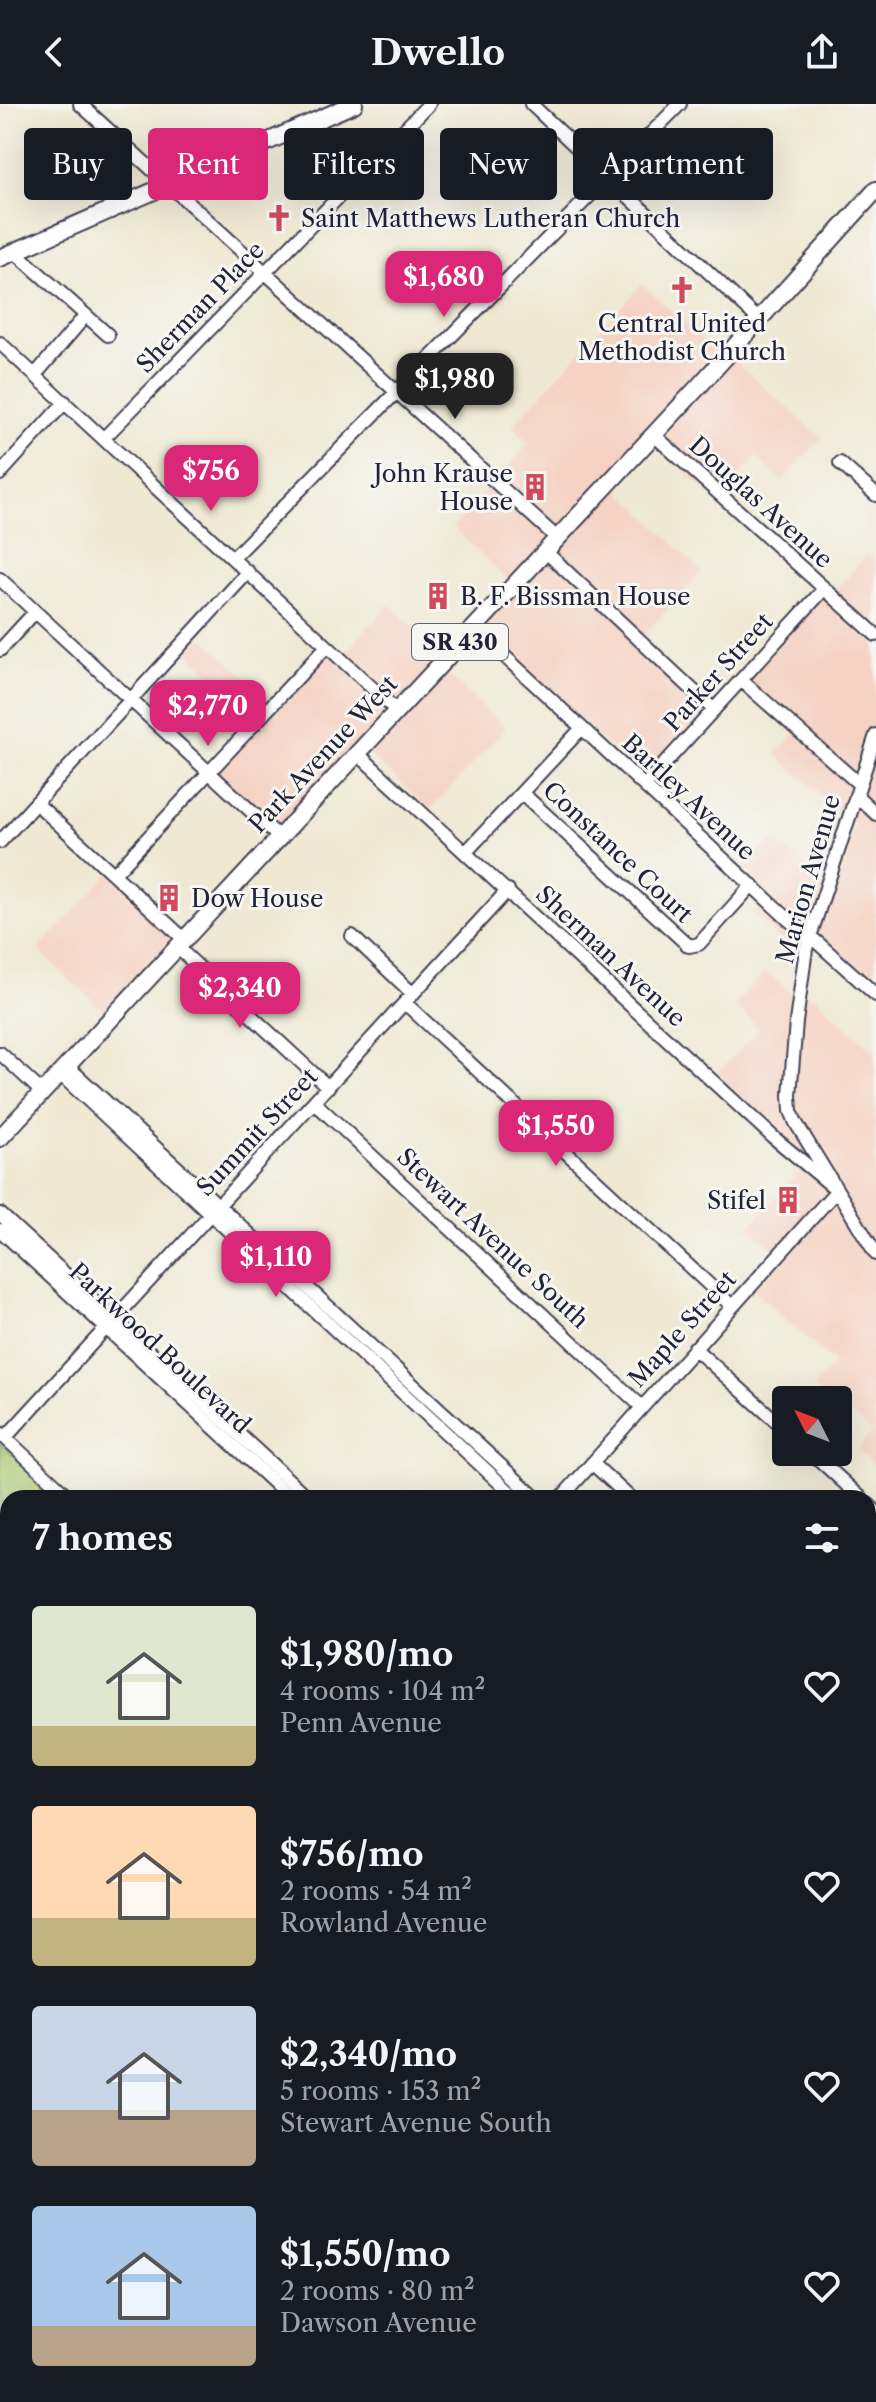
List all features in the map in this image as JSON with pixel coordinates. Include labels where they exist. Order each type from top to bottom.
[{"type":"main road","points":[[268,141],[354,104]]},
{"type":"main road","name":"Park Avenue West","points":[[0,1138],[876,190]]},
{"type":"main road","points":[[7,255],[148,193]]},
{"type":"street","points":[[82,104],[148,165]]},
{"type":"street","name":"Sherman Place","points":[[104,438],[429,104]]},
{"type":"street","points":[[531,104],[573,143]]},
{"type":"street","points":[[656,128],[680,104]]},
{"type":"street","points":[[186,200],[396,392],[714,710]]},
{"type":"street","points":[[233,558],[585,200]]},
{"type":"street","points":[[634,200],[759,320]]},
{"type":"street","points":[[7,255],[108,335]]},
{"type":"street","points":[[35,375],[86,315]]},
{"type":"street","points":[[0,343],[397,711]]},
{"type":"street","points":[[0,474],[65,402]]},
{"type":"street","name":"Douglas Avenue","points":[[653,434],[876,635]]},
{"type":"street","points":[[840,463],[876,495]]},
{"type":"street","points":[[0,842],[248,572]]},
{"type":"street","points":[[0,579],[279,837]]},
{"type":"street","name":"Parker Street","points":[[645,785],[824,589]]},
{"type":"street","points":[[0,650],[35,612]]},
{"type":"street","name":"Bartley Avenue","points":[[474,628],[789,920],[876,995]]},
{"type":"street","points":[[114,874],[327,646]]},
{"type":"street","points":[[741,680],[858,790],[876,814]]},
{"type":"street","points":[[466,852],[582,728]]},
{"type":"street","name":"Marion Avenue","points":[[876,735],[810,936],[799,1002],[790,1104],[796,1123],[876,1254]]},
{"type":"street","name":"Sherman Avenue","points":[[357,753],[773,1137],[837,1190]]},
{"type":"street","name":"Constance Court","points":[[522,793],[689,946],[699,944],[752,885]]},
{"type":"street","points":[[36,803],[114,874],[328,1087]]},
{"type":"street","name":"Summit Street","points":[[2,1436],[110,1323],[508,890]]},
{"type":"street","points":[[352,936],[409,998],[732,1306]]},
{"type":"street","points":[[0,1053],[43,1093]]},
{"type":"street","points":[[63,1070],[527,1490]]},
{"type":"street","name":"Stewart Avenue South","points":[[314,1102],[642,1407]]},
{"type":"street","points":[[773,1137],[796,1123]]},
{"type":"street","name":"Maple Street","points":[[568,1490],[837,1190]]},
{"type":"street","points":[[215,1209],[508,1490]]},
{"type":"street","points":[[0,1214],[110,1323],[299,1490]]},
{"type":"street","name":"Parkwood Boulevard","points":[[0,1230],[110,1323],[282,1490]]},
{"type":"street","points":[[694,1348],[772,1418]]},
{"type":"street","points":[[2,1436],[61,1490]]},
{"type":"street","points":[[592,1463],[621,1490]]},
{"type":"street","points":[[826,1466],[852,1490]]},
{"type":"shaded area","points":[[642,284],[717,353],[722,349],[822,438],[782,481],[757,457],[716,500],[657,445],[617,487],[702,572],[637,642],[708,711],[646,779],[478,627],[515,588],[453,527],[529,443],[512,426]]},
{"type":"shaded area","points":[[867,555],[876,562],[876,979],[871,985],[818,938],[810,966],[753,914],[769,895],[743,866],[774,839],[832,890],[854,824],[775,754],[795,733],[742,685],[823,596],[827,599]]},
{"type":"shaded area","points":[[389,604],[446,658],[439,667],[506,728],[430,810],[366,751],[280,847],[209,779],[259,723],[185,650],[200,635],[277,705],[332,646],[343,655]]},
{"type":"shaded area","points":[[109,873],[186,946],[115,1022],[38,950]]},
{"type":"shaded area","points":[[765,971],[790,992],[815,997],[875,1052],[876,1467],[857,1450],[872,1432],[852,1415],[852,1386],[814,1386],[834,1363],[753,1290],[782,1257],[749,1227],[808,1161],[716,1075],[759,1029],[734,1005]]},
{"type":"green space","points":[[0,1442],[51,1490],[0,1490]]},
{"type":"place","name":"Saint Matthews Lutheran Church","points":[[279,218]]},
{"type":"place","name":"Central United Methodist Church","points":[[682,290]]},
{"type":"place","name":"John Krause House","points":[[535,487]]},
{"type":"place","name":"B. F. Bissman House","points":[[438,596]]},
{"type":"place","name":"Dow House","points":[[169,898]]},
{"type":"place","name":"Stifel","points":[[788,1200]]}]
